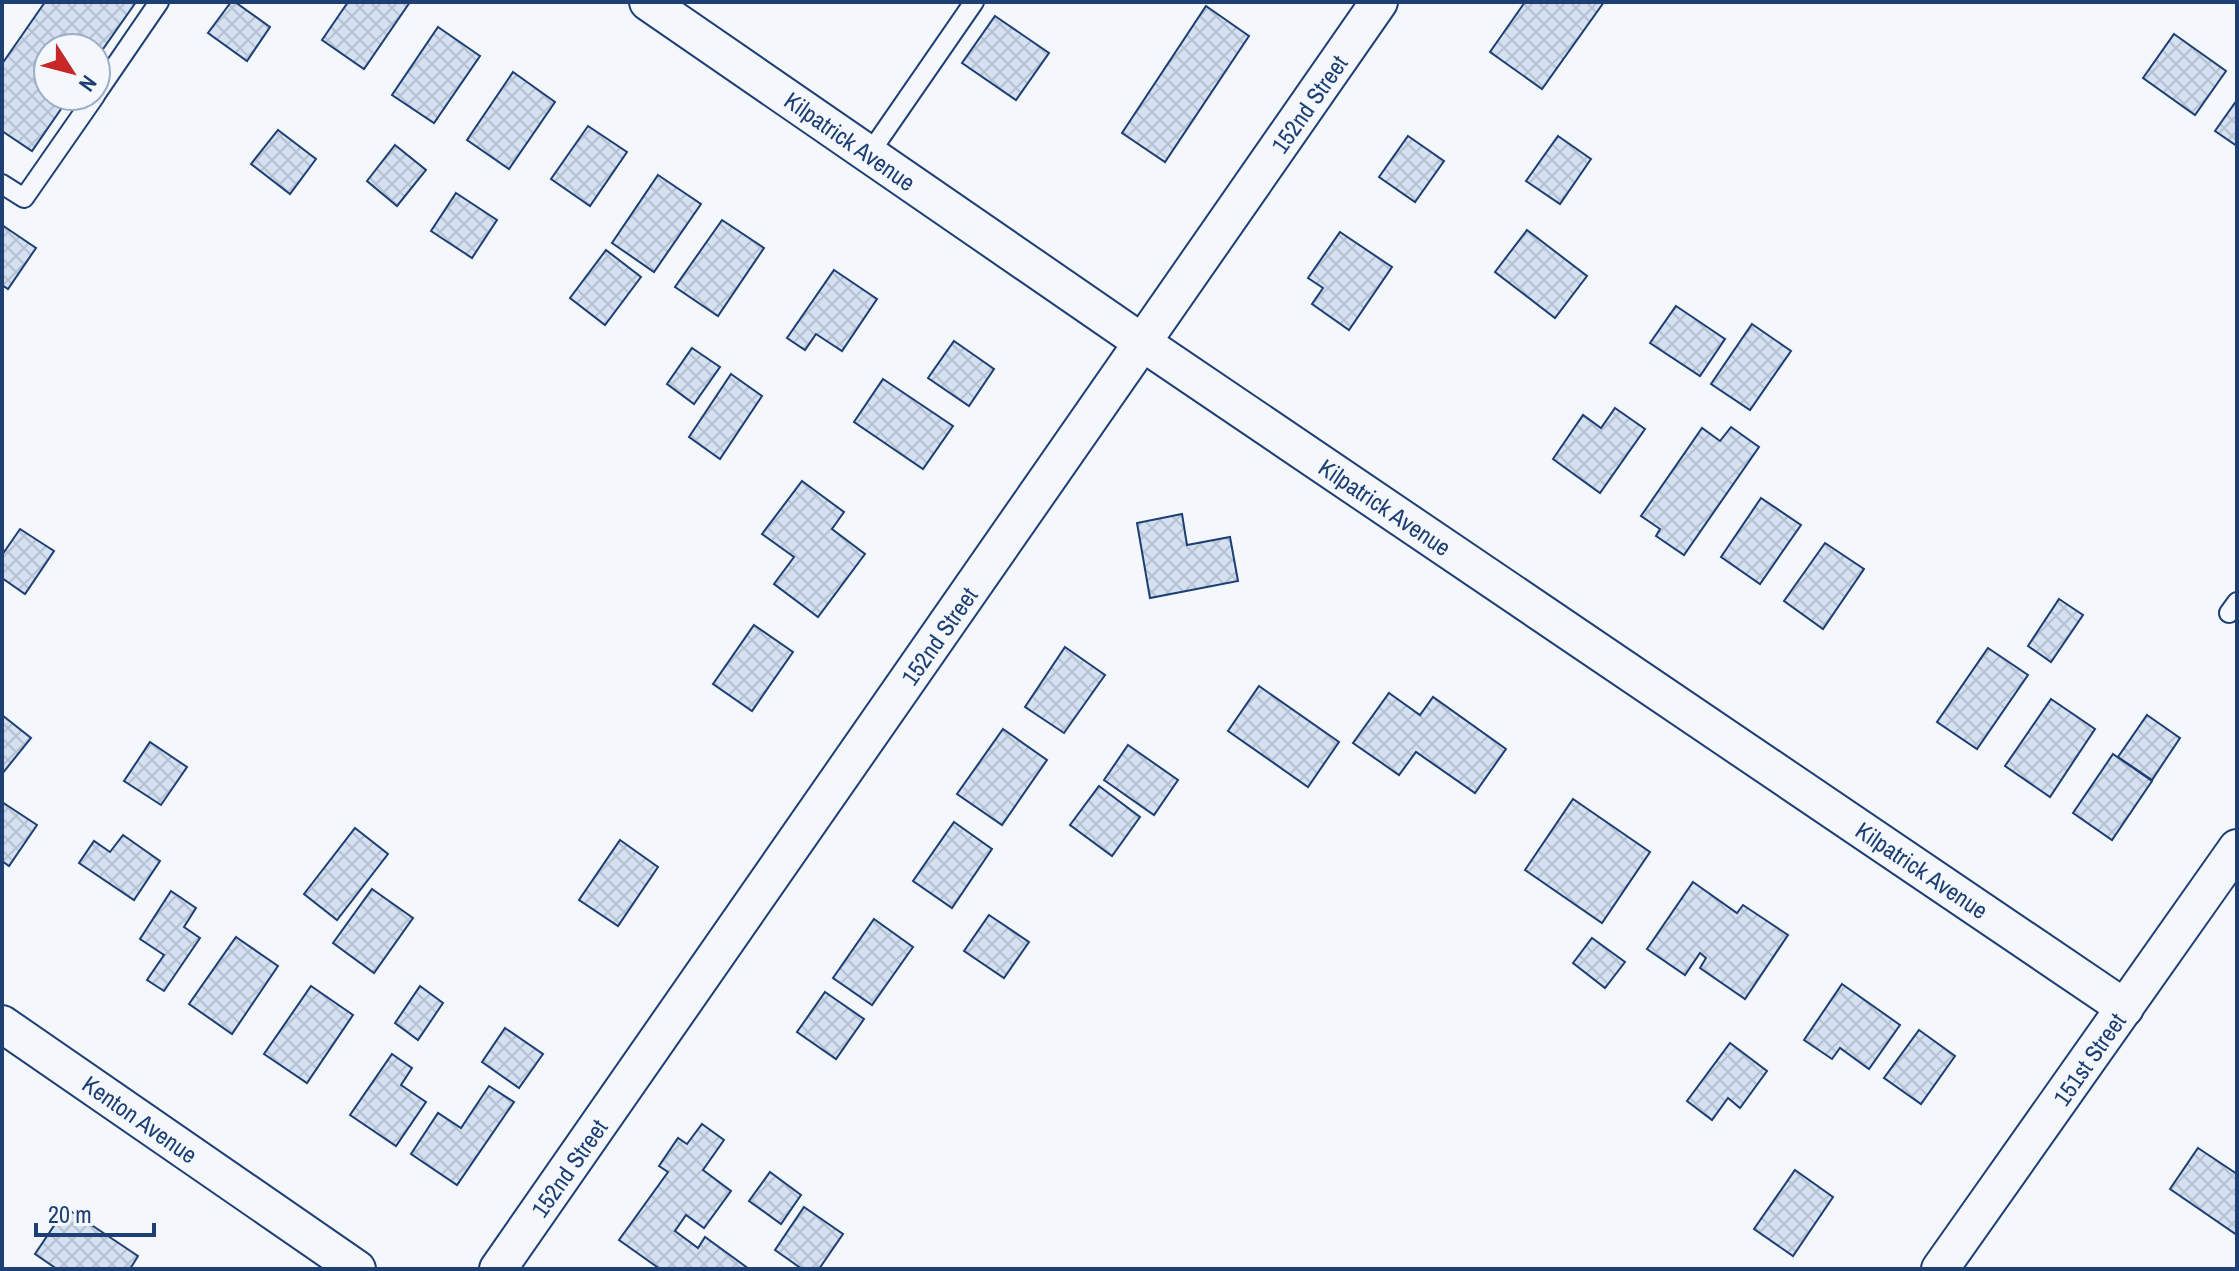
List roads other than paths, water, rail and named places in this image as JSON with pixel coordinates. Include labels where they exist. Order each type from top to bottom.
[{"type":"street","name":"Kilpatrick Avenue","points":[[648,2],[1143,343],[2125,1008]]},
{"type":"street","name":"152nd Street","points":[[498,1269],[1379,2]]},
{"type":"street","name":"151st Street","points":[[1940,1269],[2237,848]]},
{"type":"street","name":"Kenton Avenue","points":[[2,1024],[357,1269]]},
{"type":"lane","points":[[112,70],[159,2]]},
{"type":"lane","points":[[869,154],[974,2]]},
{"type":"lane","points":[[2,184],[24,198],[83,112]]}]
